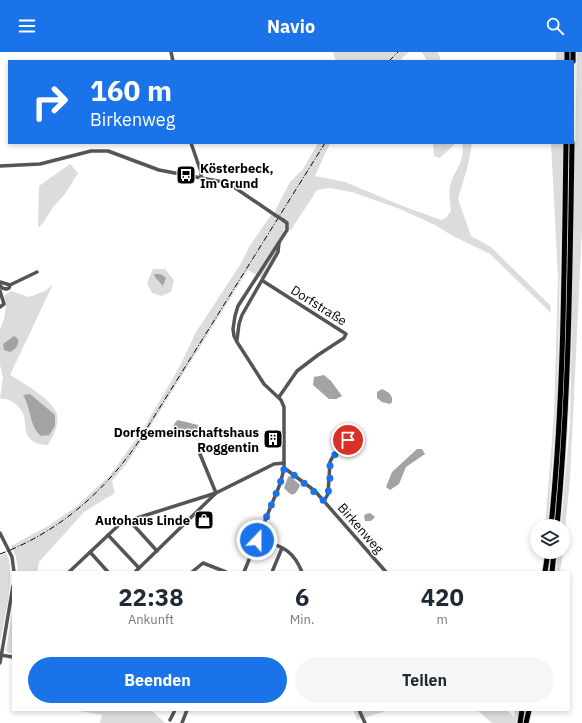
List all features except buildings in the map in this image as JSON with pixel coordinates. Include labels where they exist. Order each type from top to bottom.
[{"type":"highway","points":[[552,519],[557,465],[562,359],[566,144]]},
{"type":"highway","points":[[558,519],[566,420],[572,144]]},
{"type":"highway","points":[[546,571],[547,559]]},
{"type":"highway","points":[[552,571],[553,559]]},
{"type":"highway","points":[[520,723],[522,711]]},
{"type":"highway","points":[[526,723],[528,711]]},
{"type":"street","points":[[191,144],[201,172],[201,178]]},
{"type":"street","points":[[0,166],[40,164],[97,150],[113,153],[159,170],[228,183],[287,223],[287,230],[238,306],[233,329],[237,342],[264,384],[279,397],[284,407],[284,469],[280,484],[244,571]]},
{"type":"street","points":[[237,342],[239,324],[242,315],[263,281],[278,252],[279,243]]},
{"type":"street","points":[[0,286],[6,289],[9,288],[10,285],[37,272]]},
{"type":"street","name":"Dorfstraße","points":[[263,281],[346,334],[344,338],[297,371],[279,397]]},
{"type":"street","points":[[0,282],[10,285]]},
{"type":"street","points":[[0,291],[4,304],[0,307]]},
{"type":"street","points":[[324,501],[328,494],[330,462],[332,458],[345,447],[348,440],[352,439]]},
{"type":"street","points":[[200,454],[216,493]]},
{"type":"street","points":[[72,571],[121,523],[216,493],[274,464],[284,463]]},
{"type":"street","name":"Birkenweg","points":[[284,469],[309,486],[324,501],[385,571]]},
{"type":"street","points":[[136,571],[216,493]]},
{"type":"street","points":[[129,520],[157,551]]},
{"type":"street","points":[[0,532],[9,550],[14,564],[14,571]]},
{"type":"street","points":[[108,535],[139,568]]},
{"type":"street","points":[[258,538],[288,550],[295,558],[302,571]]},
{"type":"street","points":[[272,571],[282,548]]},
{"type":"street","points":[[90,552],[107,571]]},
{"type":"street","points":[[193,571],[200,564],[205,563],[224,571]]},
{"type":"street","points":[[0,663],[12,592]]},
{"type":"street","points":[[1,655],[12,657]]},
{"type":"street","points":[[170,720],[174,711]]},
{"type":"street","points":[[182,723],[187,711]]},
{"type":"street","points":[[359,711],[365,723]]},
{"type":"shaded area","points":[[333,52],[409,52],[400,60],[336,60]]},
{"type":"shaded area","points":[[422,52],[438,52],[441,60],[426,60]]},
{"type":"shaded area","points":[[556,52],[566,52],[566,60],[556,60]]},
{"type":"shaded area","points":[[577,52],[582,52],[582,229],[570,478],[566,519],[562,519],[570,423]]},
{"type":"shaded area","points":[[317,144],[330,144],[315,176],[345,182],[441,220],[446,218],[451,211],[450,185],[462,159],[462,144],[472,144],[468,165],[458,199],[471,236],[491,247],[550,305],[551,313],[490,254],[453,236],[435,225],[400,209],[352,192],[329,188],[317,190],[291,230],[285,228],[276,246],[279,248],[263,279],[248,270],[128,462],[112,481],[115,493],[84,512],[39,562],[37,571],[18,571],[16,557],[11,546],[48,526],[77,506],[110,475],[142,431],[179,368],[196,332],[240,265],[249,247],[271,215],[274,216],[276,214],[275,211],[290,182],[303,169]]},
{"type":"shaded area","points":[[433,144],[455,144],[440,158],[434,156]]},
{"type":"shaded area","points":[[551,144],[563,144],[557,400],[548,519],[546,519],[554,415],[558,277]]},
{"type":"shaded area","points":[[70,164],[78,173],[65,194],[53,207],[38,228],[39,186]]},
{"type":"shaded area","points":[[153,269],[165,269],[174,280],[171,292],[161,296],[152,293],[147,283]]},
{"type":"shaded area","points":[[154,274],[161,274],[166,278],[163,286],[155,277]]},
{"type":"shaded area","points":[[53,284],[10,375],[37,392],[55,410],[57,415],[57,423],[48,445],[31,440],[27,435],[24,416],[20,409],[11,401],[0,399],[3,377],[0,365],[0,330],[4,319],[6,306],[4,296],[11,291],[29,297],[45,291]]},
{"type":"shaded area","points":[[14,336],[18,339],[17,347],[10,352],[4,350],[3,344]]},
{"type":"shaded area","points":[[324,375],[331,381],[342,396],[336,399],[329,399],[313,385],[314,377]]},
{"type":"shaded area","points":[[382,389],[391,395],[392,402],[390,404],[382,402],[377,398],[377,392]]},
{"type":"shaded area","points":[[30,394],[55,415],[55,426],[49,435],[41,436],[34,427],[28,405],[23,395]]},
{"type":"shaded area","points":[[178,420],[198,425],[200,427],[199,430],[192,434],[176,432],[173,430],[173,427]]},
{"type":"shaded area","points":[[417,449],[422,449],[425,454],[406,467],[399,484],[390,490],[386,487],[392,472]]},
{"type":"shaded area","points":[[290,476],[300,486],[294,494],[289,493],[284,488],[288,477]]},
{"type":"shaded area","points":[[370,513],[375,517],[371,521],[365,521],[364,516]]},
{"type":"shaded area","points":[[6,553],[9,561],[10,583],[7,609],[0,643],[0,556]]},
{"type":"shaded area","points":[[557,559],[562,559],[560,571],[556,571]]},
{"type":"shaded area","points":[[12,613],[12,654],[6,650]]},
{"type":"shaded area","points":[[80,711],[152,711],[165,723],[100,723],[102,715]]},
{"type":"shaded area","points":[[353,711],[384,711],[383,712],[357,720]]},
{"type":"shaded area","points":[[478,711],[508,711],[514,717],[515,711],[519,711],[516,723],[492,723]]},
{"type":"railway","points":[[390,60],[398,52]]},
{"type":"railway","points":[[0,554],[41,535],[77,510],[94,495],[124,462],[137,444],[324,144]]},
{"type":"place","name":"Kösterbeck, Im Grund","points":[[186,175]]},
{"type":"place","name":"Dorfgemeinschaftshaus Roggentin","points":[[273,439]]},
{"type":"place","name":"Autohaus Linde","points":[[204,520]]},
{"type":"route","points":[[257,540],[280,484],[284,469],[309,486],[324,501],[328,494],[330,462],[335,454],[344,449],[348,440]]}]
